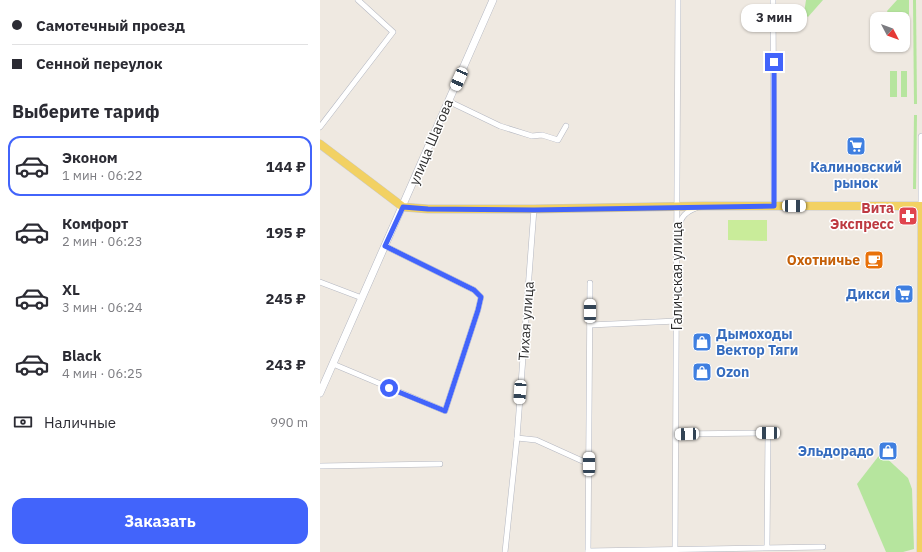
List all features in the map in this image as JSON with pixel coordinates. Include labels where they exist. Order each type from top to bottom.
[{"type":"main road","name":"улица Шагова","points":[[321,391],[493,0]]},
{"type":"main road","points":[[921,552],[922,137]]},
{"type":"main road","points":[[320,144],[403,207],[428,209],[534,210],[703,206],[922,206]]},
{"type":"street","points":[[320,127],[393,32],[358,0]]},
{"type":"street","name":"Галичская улица","points":[[675,551],[677,434],[678,0]]},
{"type":"street","points":[[773,0],[774,206]]},
{"type":"street","points":[[448,101],[500,126],[532,136],[542,135],[558,140],[566,126]]},
{"type":"street","points":[[677,236],[684,215],[687,212],[703,206]]},
{"type":"street","name":"Тихая улица","points":[[505,552],[517,438],[534,210]]},
{"type":"street","points":[[333,364],[445,411],[481,297],[474,290],[385,246]]},
{"type":"street","points":[[320,282],[362,298]]},
{"type":"street","points":[[590,283],[588,551],[675,551],[766,547],[823,547]]},
{"type":"street","points":[[590,325],[677,321]]},
{"type":"street","points":[[677,434],[768,433],[766,547]]},
{"type":"street","points":[[517,438],[536,440],[589,464]]},
{"type":"street","points":[[320,466],[440,464]]},
{"type":"green space","points":[[806,0],[823,0],[808,17],[804,13]]},
{"type":"green space","points":[[897,0],[909,0],[909,12],[887,11]]},
{"type":"green space","points":[[913,0],[916,0],[917,104],[914,104]]},
{"type":"green space","points":[[890,71],[897,71],[897,97],[890,97]]},
{"type":"green space","points":[[901,71],[907,71],[907,97],[901,97]]},
{"type":"green space","points":[[914,115],[917,115],[916,189],[913,189]]},
{"type":"green space","points":[[728,220],[767,220],[767,241],[728,240]]},
{"type":"green space","points":[[881,453],[908,478],[912,489],[914,549],[903,552],[886,552],[857,484]]},
{"type":"place","name":"Калиновский рынок","points":[[856,146]]},
{"type":"place","name":"Вита Экспресс","points":[[908,216]]},
{"type":"place","name":"Охотничье","points":[[874,260]]},
{"type":"place","name":"Дикси","points":[[904,294]]},
{"type":"place","name":"Дымоходы Вектор Тяги","points":[[702,342]]},
{"type":"place","name":"Ozon","points":[[702,372]]},
{"type":"place","name":"Эльдорадо","points":[[888,451]]},
{"type":"route","points":[[389,388],[445,411],[481,297],[474,290],[385,246],[403,207],[428,209],[534,210],[774,206],[774,62]]}]
